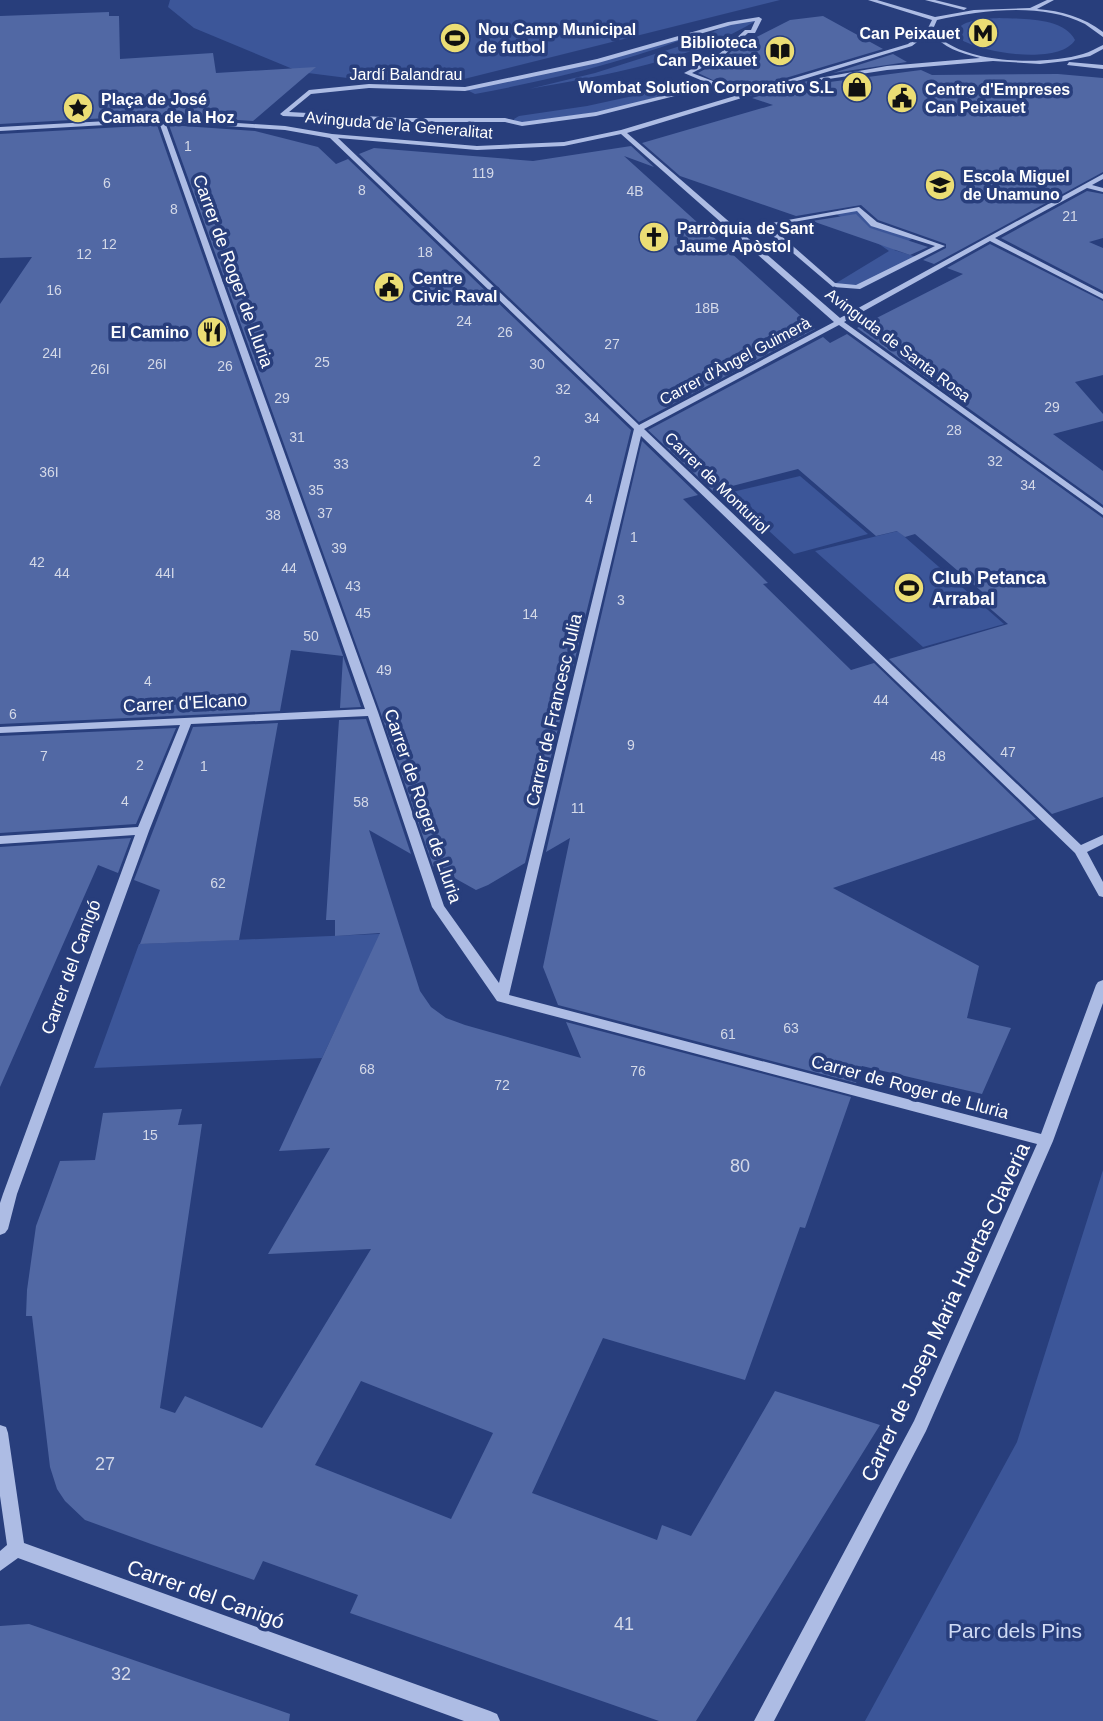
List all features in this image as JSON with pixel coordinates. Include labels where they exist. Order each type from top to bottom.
[{"type":"street","points":[[871,0],[935,19],[985,9]]},
{"type":"street","points":[[928,0],[950,7],[1031,10],[1083,22],[1103,34]]},
{"type":"street","points":[[1031,10],[1051,0]]},
{"type":"street","name":"Jardí Balandrau","points":[[759,19],[753,32],[747,31],[719,57],[687,73],[716,84],[596,114],[522,124],[505,120],[401,120],[283,114],[309,92],[369,86],[466,89],[598,61],[730,23],[759,19]]},
{"type":"street","points":[[935,19],[930,29],[933,38],[946,46],[992,59],[1103,67]]},
{"type":"street","name":"Avinguda de la Generalitat","points":[[0,129],[161,120],[285,128],[332,136],[477,148],[513,148],[578,142],[622,132],[910,45],[930,29]]},
{"type":"street","points":[[1034,61],[1081,58],[1103,47]]},
{"type":"street","name":"Avinguda de la Generalitat","points":[[787,83],[887,68],[992,59]]},
{"type":"street","name":"Carrer de Roger de Lluria","points":[[161,120],[443,918],[502,999],[1046,1141]]},
{"type":"street","name":"Avinguda de Santa Rosa","points":[[622,132],[839,322],[1103,512]]},
{"type":"street","name":"Carrer de Monturiol","points":[[332,136],[1080,852]]},
{"type":"street","name":"Carrer d'Àngel Guimerà","points":[[638,429],[1103,176]]},
{"type":"street","points":[[1086,185],[1103,190]]},
{"type":"street","points":[[859,209],[874,224],[941,246],[857,287],[832,285],[764,225],[859,209]]},
{"type":"street","points":[[991,239],[1103,297]]},
{"type":"street","name":"Carrer de Francesc Julia","points":[[502,999],[638,429]]},
{"type":"street","name":"Carrer d'Elcano","points":[[0,730],[372,712]]},
{"type":"street","name":"Carrer del Canigó","points":[[0,1229],[143,831],[187,721]]},
{"type":"street","points":[[0,840],[143,831]]},
{"type":"street","points":[[1103,839],[1080,852],[1103,893]]},
{"type":"street","name":"Carrer de Josep Maria Huertas Claveria","points":[[764,1721],[920,1426],[1046,1141],[1103,985]]},
{"type":"street","points":[[0,1433],[16,1549],[0,1562]]},
{"type":"street","name":"Carrer del Canigó","points":[[16,1549],[490,1721]]},
{"type":"green space","name":"Nou Camp Municipal de futbol","points":[[170,0],[780,0],[452,82],[379,82],[300,72],[194,28],[168,7]]},
{"type":"green space","points":[[999,18],[1052,23],[1069,32],[1075,40],[1066,48],[1053,53],[1036,55],[999,52],[967,43],[957,37],[955,31],[964,24]]},
{"type":"green space","points":[[759,19],[705,46],[677,56],[618,72],[529,89],[595,73],[696,41],[730,23]]},
{"type":"green space","points":[[710,29],[652,50],[564,75],[475,94],[465,89],[535,76]]},
{"type":"green space","points":[[698,81],[653,98],[608,110],[515,123],[514,119],[633,96],[655,87]]},
{"type":"green space","points":[[859,209],[874,224],[915,237],[894,250],[917,257],[857,287],[833,285],[889,251],[835,213]]},
{"type":"green space","points":[[800,476],[868,534],[794,554],[728,493]]},
{"type":"green space","name":"Club Petanca Arrabal","points":[[898,531],[1004,624],[923,647],[815,551]]},
{"type":"green space","points":[[401,933],[362,973],[322,1058],[94,1068],[139,944]]},
{"type":"green space","name":"Parc dels Pins","points":[[1103,1170],[1103,1721],[865,1721],[1017,1442]]},
{"type":"building","points":[[109,12],[109,16],[119,16],[120,59],[213,53],[216,73],[316,67],[253,121],[161,115],[0,124],[0,16]]},
{"type":"building","name":"Biblioteca Can Peixauet","points":[[823,16],[883,49],[738,92],[698,73],[722,60],[735,48],[790,20]]},
{"type":"building","points":[[893,54],[907,62],[833,73]]},
{"type":"building","points":[[921,70],[932,75],[1058,74],[1103,78],[1103,172],[934,264],[923,260],[946,248],[946,244],[878,220],[861,205],[796,216],[680,176],[642,143],[773,105],[752,98],[817,78],[822,83]]},
{"type":"building","points":[[157,125],[361,707],[340,708],[343,656],[291,650],[280,711],[0,724],[0,304],[32,257],[0,258],[0,134]]},
{"type":"building","points":[[169,125],[255,131],[318,147],[336,164],[348,159],[631,430],[525,863],[476,890],[433,866]]},
{"type":"building","points":[[631,146],[654,167],[624,156],[815,329],[639,422],[359,154],[374,148],[533,161]]},
{"type":"building","points":[[1087,191],[1103,194],[1103,238],[1089,242],[1103,248],[1103,291],[1001,238]]},
{"type":"building","points":[[856,214],[870,228],[928,247],[910,255],[812,221]]},
{"type":"building","points":[[990,244],[1103,301],[1103,375],[1075,382],[1103,414],[1103,421],[1053,434],[1103,471],[1103,505],[857,328],[963,274],[947,268]]},
{"type":"building","points":[[847,334],[1103,518],[1103,797],[1052,814],[889,659],[1008,624],[986,605],[994,602],[915,534],[905,537],[897,531],[876,536],[798,469],[713,491],[648,430],[823,337],[830,343]]},
{"type":"building","points":[[642,441],[698,495],[683,499],[768,583],[763,584],[851,670],[874,663],[1036,819],[833,888],[979,966],[967,1018],[1011,1028],[982,1094],[862,1066],[856,1083],[558,1005],[543,967],[570,838],[546,852]]},
{"type":"building","points":[[366,719],[411,854],[369,830],[420,991],[431,1007],[446,1018],[465,1025],[581,1058],[566,1022],[851,1097],[805,1228],[800,1227],[745,1380],[603,1338],[532,1493],[657,1540],[662,1525],[691,1536],[775,1391],[880,1425],[696,1721],[659,1721],[350,1613],[358,1595],[263,1561],[254,1580],[151,1544],[85,1520],[65,1501],[57,1489],[50,1467],[32,1316],[26,1316],[27,1290],[36,1226],[60,1161],[95,1160],[103,1113],[182,1109],[178,1125],[202,1124],[160,1408],[175,1413],[185,1396],[262,1428],[371,1249],[268,1254],[330,1148],[279,1151],[380,933],[335,936],[335,920],[326,920],[339,720]],"holes":[[[361,1381],[493,1433],[451,1519],[315,1465]]]},
{"type":"building","points":[[278,723],[239,940],[140,944],[160,890],[134,880],[193,727]]},
{"type":"building","points":[[176,728],[136,824],[0,833],[0,736]]},
{"type":"building","points":[[131,838],[118,873],[98,865],[0,1087],[0,847]]},
{"type":"building","points":[[29,1624],[290,1714],[289,1721],[0,1721],[0,1626]]},
{"type":"place","name":"Can Peixauet","points":[[983,33]]},
{"type":"place","name":"Nou Camp Municipal de futbol","points":[[455,38]]},
{"type":"place","name":"Biblioteca Can Peixauet","points":[[780,51]]},
{"type":"place","name":"Wombat Solution Corporativo S.L","points":[[857,87]]},
{"type":"place","name":"Centre d'Empreses Can Peixauet","points":[[902,98]]},
{"type":"place","name":"Plaça de José Camara de la Hoz","points":[[78,108]]},
{"type":"place","name":"Escola Miguel de Unamuno","points":[[940,185]]},
{"type":"place","name":"Parròquia de Sant Jaume Apòstol","points":[[654,237]]},
{"type":"place","name":"Centre Civic Raval","points":[[389,287]]},
{"type":"place","name":"El Camino","points":[[212,332]]},
{"type":"place","name":"Club Petanca Arrabal","points":[[909,588]]}]
